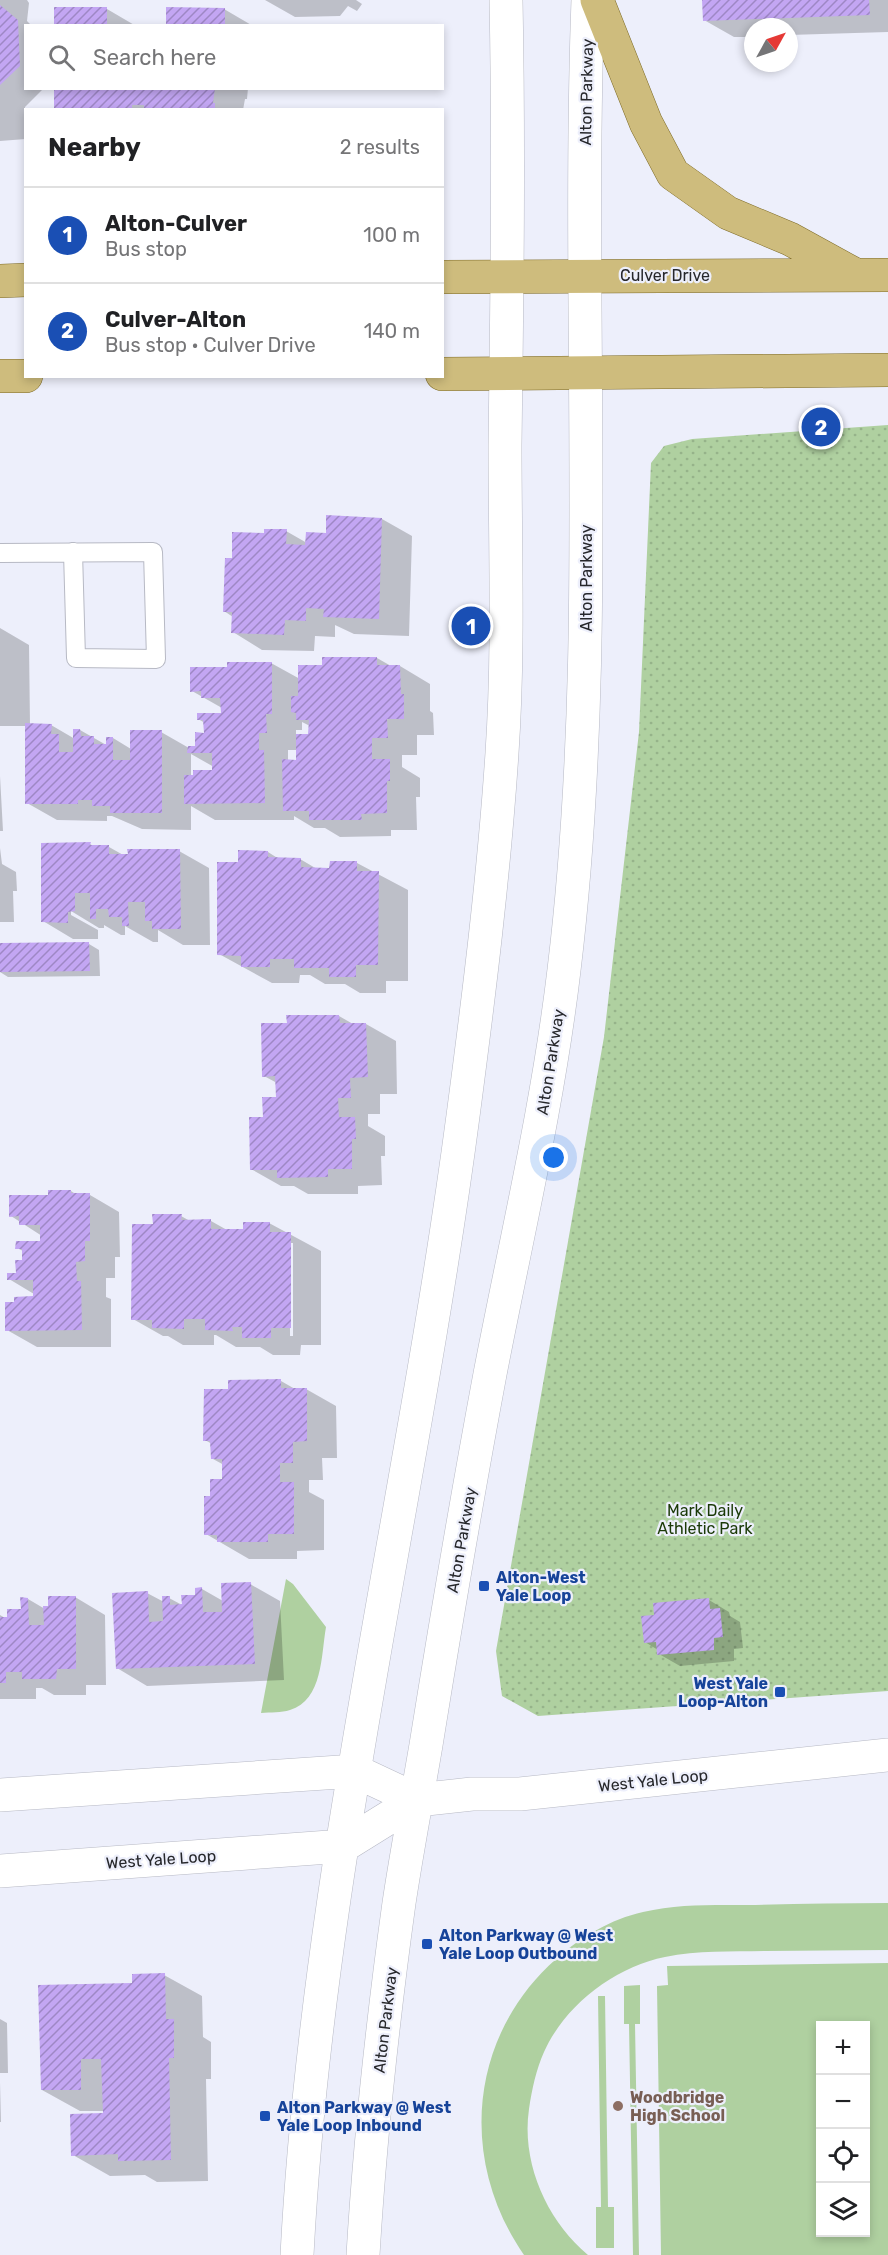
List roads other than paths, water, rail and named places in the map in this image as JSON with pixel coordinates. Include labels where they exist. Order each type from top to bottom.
[{"type":"main road","points":[[297,2255],[304,2157],[322,1986],[355,1771],[436,1297],[485,946],[502,749],[507,558],[506,0]]},
{"type":"main road","name":"Alton Parkway","points":[[363,2255],[382,2047],[400,1900],[490,1375],[537,1142],[565,965],[579,806],[586,647],[588,0]]},
{"type":"main road","points":[[597,0],[646,123],[673,174],[728,213],[790,239],[853,274]]},
{"type":"main road","name":"Culver Drive","points":[[444,277],[888,275]]},
{"type":"main road","points":[[0,280],[24,280]]},
{"type":"main road","points":[[444,374],[888,370]]},
{"type":"main road","points":[[0,376],[24,376]]},
{"type":"main road","name":"West Yale Loop","points":[[0,1871],[343,1846],[417,1800],[472,1794],[531,1792],[888,1755]]},
{"type":"main road","points":[[0,1795],[355,1771],[417,1800]]},
{"type":"lane","points":[[0,553],[72,552],[153,552],[156,659],[76,658],[72,552]]},
{"type":"place","name":"Culver-Alton","points":[[821,427]]},
{"type":"place","name":"Alton-Culver","points":[[471,626]]},
{"type":"place","name":"Alton-West Yale Loop","points":[[484,1586]]},
{"type":"place","name":"West Yale Loop-Alton","points":[[780,1692]]},
{"type":"place","name":"Alton Parkway @ West Yale Loop Outbound","points":[[427,1944]]},
{"type":"place","name":"Woodbridge High School","points":[[618,2106]]},
{"type":"place","name":"Alton Parkway @ West Yale Loop Inbound","points":[[265,2116]]},
{"type":"park label","name":"Mark Daily Athletic Park","points":[[705,1519]]}]
